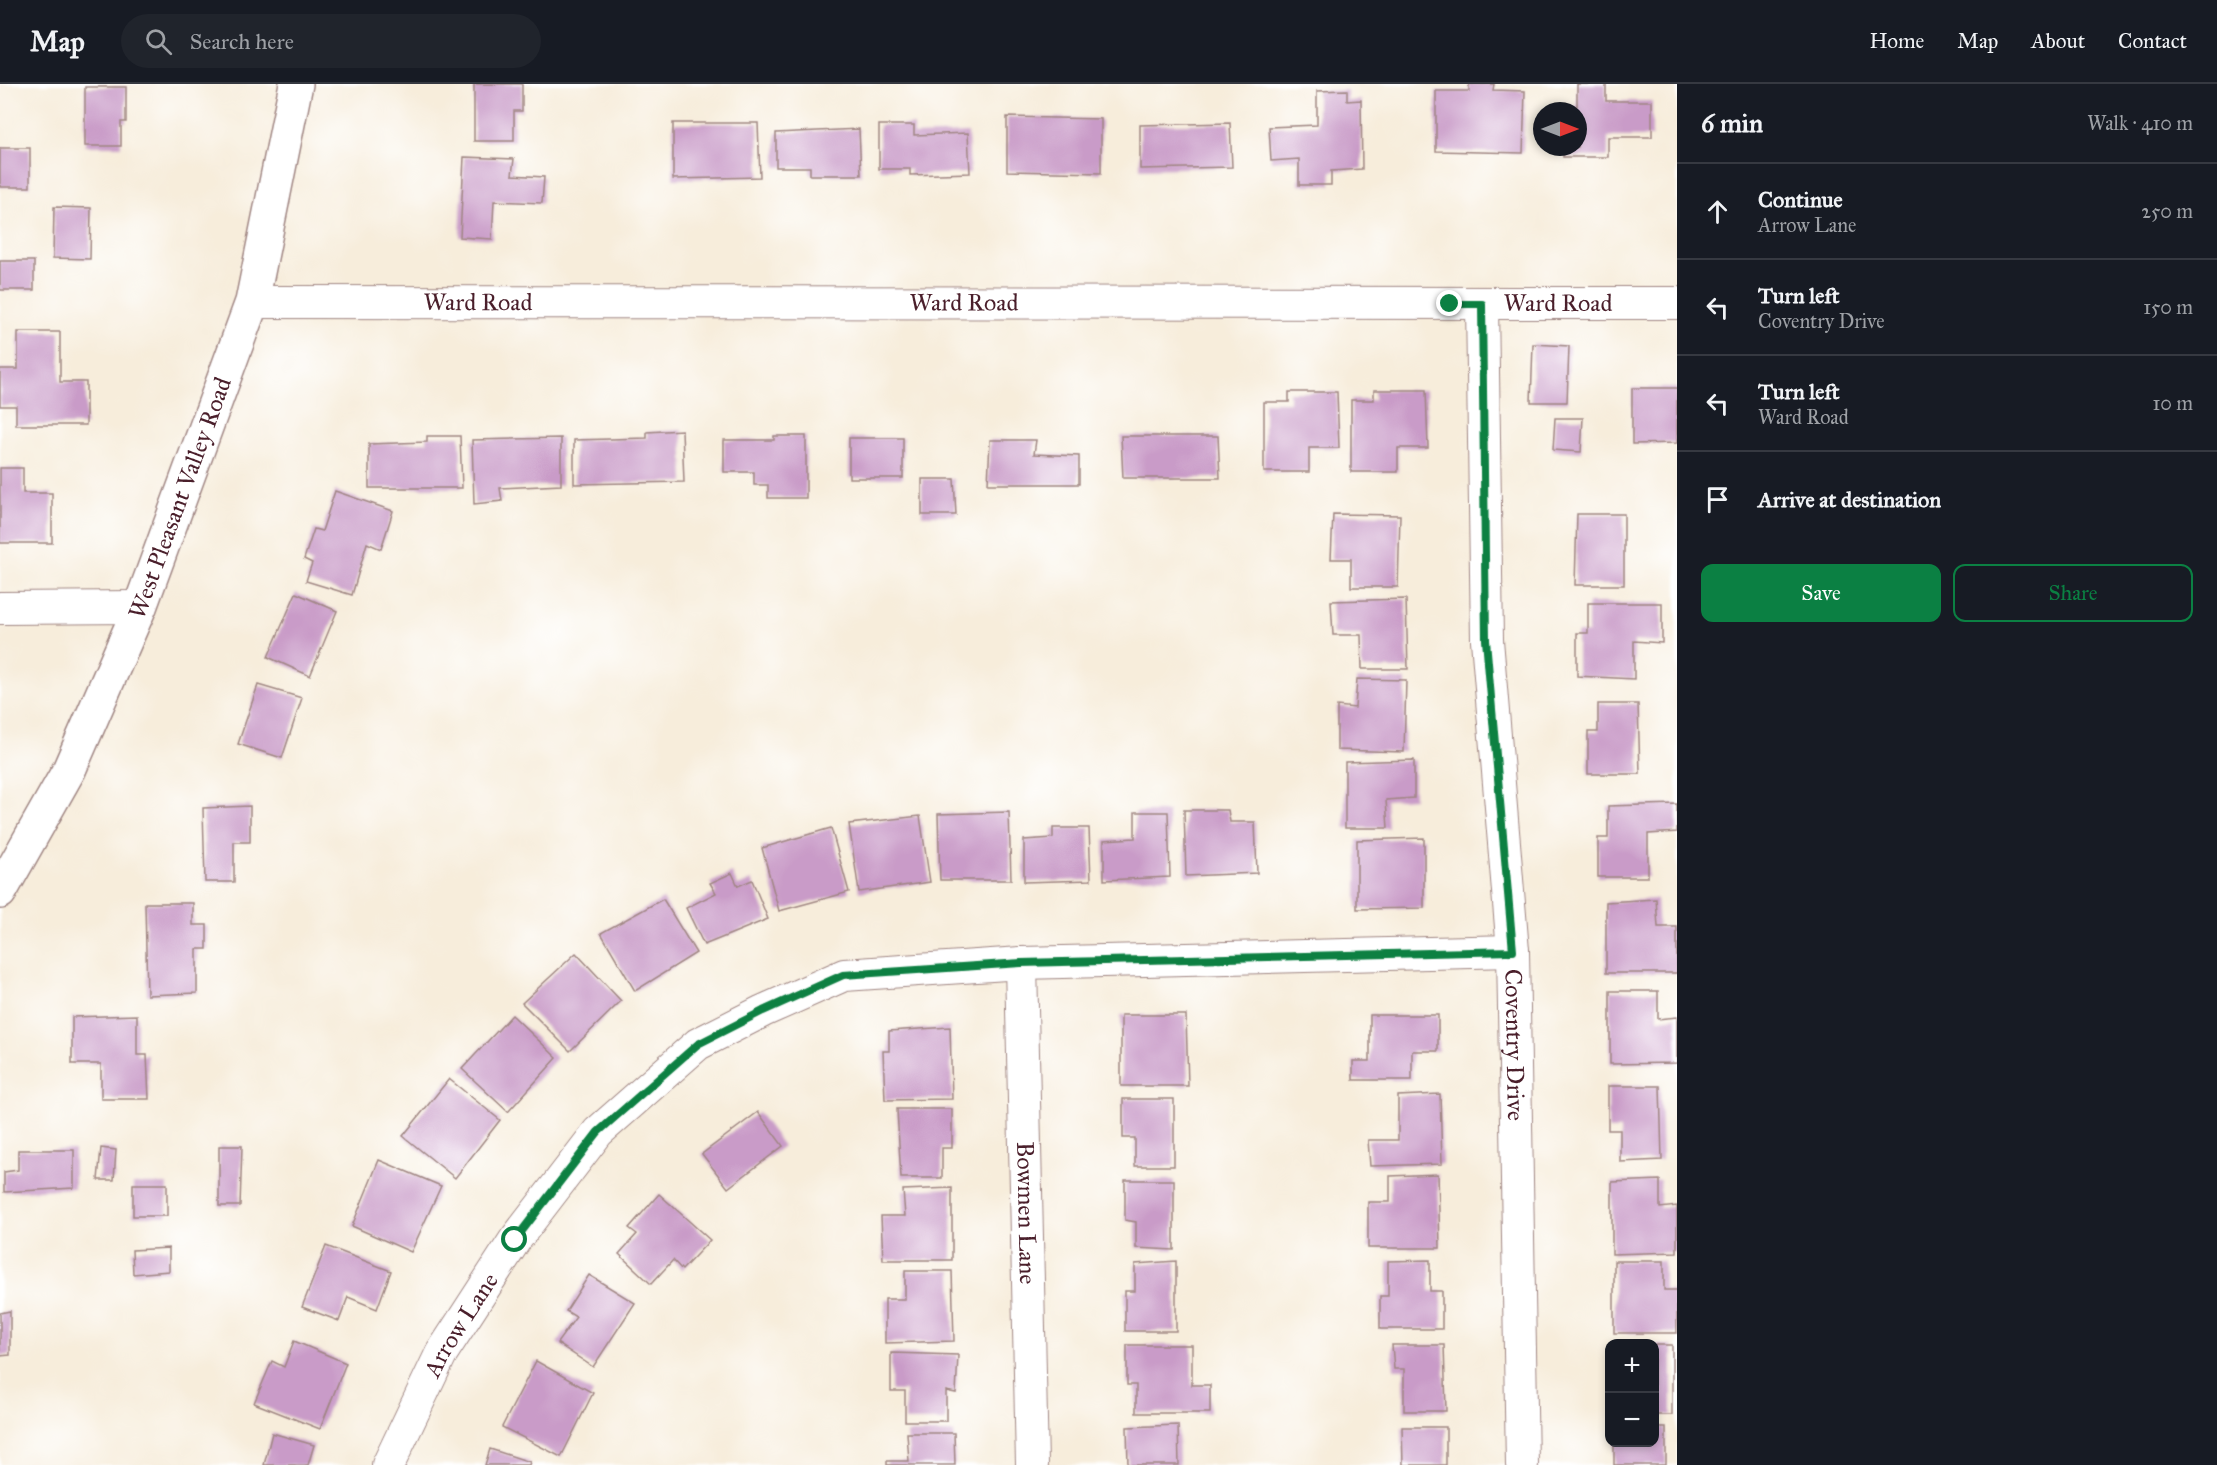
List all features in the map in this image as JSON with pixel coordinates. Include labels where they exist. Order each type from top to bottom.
[{"type":"main road","name":"West Pleasant Valley Road","points":[[0,892],[69,770],[140,607],[252,303],[296,84]]},
{"type":"street","name":"Ward Road","points":[[252,303],[1677,303]]},
{"type":"street","name":"Coventry Drive","points":[[1482,304],[1486,640],[1513,951],[1522,1465]]},
{"type":"street","points":[[0,608],[140,607]]},
{"type":"street","name":"Arrow Lane","points":[[388,1465],[441,1354],[515,1240],[598,1132],[698,1044],[763,1011],[843,975],[1021,963],[1513,951]]},
{"type":"street","name":"Bowmen Lane","points":[[1021,963],[1032,1465]]},
{"type":"building","points":[[474,84],[522,84],[522,111],[514,111],[514,141],[474,141]]},
{"type":"building","points":[[1469,84],[1494,84],[1493,90],[1525,91],[1523,153],[1436,151],[1436,91],[1469,91]]},
{"type":"building","points":[[1577,84],[1606,84],[1606,101],[1652,101],[1652,137],[1608,137],[1608,157],[1563,157],[1587,156],[1587,102],[1577,102]]},
{"type":"building","points":[[85,87],[126,87],[126,122],[121,122],[121,146],[85,146]]},
{"type":"building","points":[[1347,90],[1347,101],[1361,100],[1362,169],[1331,171],[1331,185],[1299,185],[1299,159],[1271,161],[1269,127],[1317,125],[1317,91]]},
{"type":"building","points":[[1007,117],[1101,119],[1101,173],[1007,171]]},
{"type":"building","points":[[673,123],[758,123],[760,177],[673,179]]},
{"type":"building","points":[[1230,123],[1232,167],[1140,169],[1140,125]]},
{"type":"building","points":[[879,125],[914,125],[914,135],[968,133],[970,173],[910,175],[910,169],[879,169]]},
{"type":"building","points":[[859,129],[861,175],[810,175],[810,167],[776,167],[776,133]]},
{"type":"building","points":[[0,148],[30,148],[30,187],[0,187]]},
{"type":"building","points":[[464,157],[514,159],[512,175],[544,177],[542,203],[494,201],[492,239],[460,237]]},
{"type":"building","points":[[54,207],[91,208],[90,259],[53,258]]},
{"type":"building","points":[[0,261],[34,261],[34,290],[0,290]]},
{"type":"building","points":[[18,332],[60,332],[60,382],[86,382],[86,425],[16,425],[16,406],[0,406],[0,369],[18,369]]},
{"type":"building","points":[[1533,344],[1569,346],[1567,402],[1531,402]]},
{"type":"building","points":[[1632,388],[1677,388],[1677,443],[1632,444]]},
{"type":"building","points":[[1374,390],[1426,390],[1428,448],[1398,448],[1398,472],[1351,472],[1351,400],[1374,400]]},
{"type":"building","points":[[1289,392],[1337,392],[1339,448],[1309,448],[1309,472],[1264,472],[1264,402],[1289,402]]},
{"type":"building","points":[[1555,418],[1583,418],[1581,452],[1553,450]]},
{"type":"building","points":[[682,430],[684,482],[574,484],[574,440],[647,438],[647,432]]},
{"type":"building","points":[[427,436],[460,436],[462,488],[369,488],[369,444],[427,442]]},
{"type":"building","points":[[774,436],[806,436],[806,498],[768,498],[768,485],[754,485],[754,472],[724,472],[724,440],[774,440]]},
{"type":"building","points":[[1121,436],[1218,436],[1220,478],[1123,478]]},
{"type":"building","points":[[561,438],[561,485],[500,488],[502,501],[474,504],[472,440]]},
{"type":"building","points":[[849,438],[903,438],[903,478],[849,478]]},
{"type":"building","points":[[990,440],[1036,440],[1034,454],[1079,456],[1079,484],[988,484]]},
{"type":"building","points":[[0,468],[23,468],[23,493],[52,493],[52,543],[0,543]]},
{"type":"building","points":[[922,479],[954,479],[956,515],[922,515]]},
{"type":"building","points":[[335,491],[393,511],[381,549],[367,543],[352,595],[306,581],[312,563],[304,559],[314,529],[322,531]]},
{"type":"building","points":[[1333,514],[1400,515],[1398,587],[1351,587],[1351,559],[1331,559]]},
{"type":"building","points":[[1577,514],[1624,514],[1624,585],[1575,585]]},
{"type":"building","points":[[296,593],[337,611],[310,676],[268,657]]},
{"type":"building","points":[[1406,599],[1408,669],[1362,669],[1361,635],[1333,635],[1331,601]]},
{"type":"building","points":[[1588,603],[1662,603],[1662,643],[1634,641],[1634,679],[1577,676],[1577,633],[1588,633]]},
{"type":"building","points":[[1357,679],[1406,680],[1404,752],[1337,750],[1337,706],[1355,708]]},
{"type":"building","points":[[258,685],[302,698],[282,758],[238,744]]},
{"type":"building","points":[[1598,704],[1638,704],[1640,774],[1588,774],[1588,732],[1598,732]]},
{"type":"building","points":[[1414,760],[1414,798],[1386,800],[1388,828],[1345,828],[1345,762]]},
{"type":"building","points":[[1677,804],[1677,832],[1648,834],[1648,877],[1598,877],[1598,838],[1608,838],[1608,806]]},
{"type":"building","points":[[250,806],[250,842],[234,842],[234,882],[205,882],[203,808]]},
{"type":"building","points":[[1184,810],[1228,810],[1230,822],[1255,822],[1257,873],[1186,876]]},
{"type":"building","points":[[1009,812],[1011,880],[940,880],[938,814]]},
{"type":"building","points":[[1135,812],[1168,812],[1170,877],[1104,880],[1104,840],[1135,838]]},
{"type":"building","points":[[920,816],[930,882],[859,892],[849,824]]},
{"type":"building","points":[[831,828],[849,892],[779,911],[762,848]]},
{"type":"building","points":[[1053,828],[1089,828],[1091,880],[1024,882],[1024,840],[1053,838]]},
{"type":"building","points":[[1424,838],[1424,908],[1357,909],[1357,840]]},
{"type":"building","points":[[732,873],[738,886],[752,880],[768,919],[704,945],[686,908],[716,893],[710,883]]},
{"type":"building","points":[[663,899],[696,953],[635,991],[601,933]]},
{"type":"building","points":[[1656,899],[1658,927],[1677,927],[1677,973],[1606,973],[1606,902]]},
{"type":"building","points":[[145,903],[193,903],[193,925],[207,925],[207,949],[197,949],[197,993],[147,995]]},
{"type":"building","points":[[576,953],[621,1001],[570,1051],[522,1003]]},
{"type":"building","points":[[1610,991],[1658,991],[1658,1019],[1677,1017],[1677,1063],[1610,1064]]},
{"type":"building","points":[[137,1015],[137,1055],[147,1055],[149,1099],[101,1099],[101,1064],[72,1064],[72,1017]]},
{"type":"building","points":[[512,1015],[557,1058],[508,1112],[462,1069]]},
{"type":"building","points":[[1121,1015],[1186,1015],[1188,1086],[1121,1086]]},
{"type":"building","points":[[1370,1015],[1438,1015],[1438,1051],[1412,1051],[1412,1080],[1353,1080],[1353,1061],[1370,1061]]},
{"type":"building","points":[[950,1027],[952,1099],[885,1100],[883,1051],[889,1051],[889,1031]]},
{"type":"building","points":[[449,1079],[500,1120],[455,1178],[403,1136]]},
{"type":"building","points":[[1608,1086],[1660,1086],[1662,1160],[1620,1162],[1620,1130],[1608,1130]]},
{"type":"building","points":[[1440,1094],[1442,1164],[1370,1166],[1368,1140],[1398,1140],[1398,1096]]},
{"type":"building","points":[[1123,1099],[1174,1099],[1174,1166],[1135,1166],[1135,1138],[1123,1138]]},
{"type":"building","points":[[897,1109],[952,1109],[952,1148],[942,1148],[942,1178],[901,1178]]},
{"type":"building","points":[[758,1112],[783,1146],[728,1188],[702,1154]]},
{"type":"building","points":[[219,1146],[242,1146],[240,1206],[219,1206]]},
{"type":"building","points":[[101,1148],[116,1150],[114,1180],[98,1180]]},
{"type":"building","points":[[18,1150],[74,1150],[74,1188],[4,1192],[4,1172],[18,1170]]},
{"type":"building","points":[[379,1160],[441,1186],[411,1252],[352,1226]]},
{"type":"building","points":[[1438,1174],[1440,1248],[1368,1248],[1368,1202],[1390,1202],[1390,1176]]},
{"type":"building","points":[[1125,1180],[1174,1180],[1174,1250],[1136,1248],[1136,1222],[1125,1220]]},
{"type":"building","points":[[1660,1180],[1660,1208],[1677,1206],[1677,1252],[1612,1254],[1612,1182]]},
{"type":"building","points":[[133,1184],[167,1184],[167,1216],[133,1216]]},
{"type":"building","points":[[952,1188],[952,1260],[883,1260],[881,1216],[905,1216],[903,1190]]},
{"type":"building","points":[[659,1194],[710,1240],[682,1270],[673,1260],[651,1284],[619,1254],[637,1234],[629,1228]]},
{"type":"building","points":[[326,1246],[391,1271],[377,1309],[348,1297],[339,1321],[302,1307]]},
{"type":"building","points":[[169,1248],[169,1271],[133,1274],[132,1250]]},
{"type":"building","points":[[1430,1260],[1430,1291],[1442,1291],[1442,1329],[1380,1329],[1380,1296],[1388,1296],[1388,1261]]},
{"type":"building","points":[[1176,1261],[1176,1331],[1125,1331],[1125,1291],[1135,1291],[1135,1264]]},
{"type":"building","points":[[1614,1261],[1664,1261],[1664,1290],[1677,1290],[1677,1333],[1614,1333]]},
{"type":"building","points":[[905,1271],[952,1271],[954,1341],[885,1343],[885,1299],[905,1299]]},
{"type":"building","points":[[589,1275],[635,1303],[593,1367],[557,1343],[576,1317],[566,1311]]},
{"type":"building","points":[[10,1311],[10,1355],[0,1356],[0,1313]]},
{"type":"building","points":[[294,1341],[346,1363],[320,1429],[254,1403],[272,1361],[284,1367]]},
{"type":"building","points":[[1127,1345],[1192,1345],[1192,1385],[1210,1385],[1210,1413],[1136,1413],[1136,1385],[1127,1385]]},
{"type":"building","points":[[1392,1345],[1444,1345],[1446,1411],[1404,1411],[1404,1369],[1394,1369]]},
{"type":"building","points":[[1659,1345],[1672,1345],[1672,1415],[1659,1415]]},
{"type":"building","points":[[891,1353],[958,1355],[956,1393],[946,1391],[946,1421],[905,1421],[905,1391],[891,1391]]},
{"type":"building","points":[[536,1361],[593,1393],[561,1457],[502,1427]]},
{"type":"building","points":[[1178,1425],[1179,1465],[1128,1465],[1127,1427]]},
{"type":"building","points":[[1402,1427],[1446,1427],[1446,1465],[1403,1465]]},
{"type":"building","points":[[1659,1427],[1666,1427],[1666,1465],[1614,1465],[1614,1447],[1659,1447]]},
{"type":"building","points":[[272,1433],[314,1445],[308,1465],[264,1465]]},
{"type":"building","points":[[907,1433],[954,1433],[955,1465],[887,1465],[887,1461],[909,1461]]},
{"type":"building","points":[[490,1449],[530,1462],[529,1465],[485,1465]]},
{"type":"route","points":[[515,1240],[598,1132],[698,1044],[763,1011],[843,975],[1021,963],[1513,951],[1486,640],[1482,304],[1450,304]]}]
